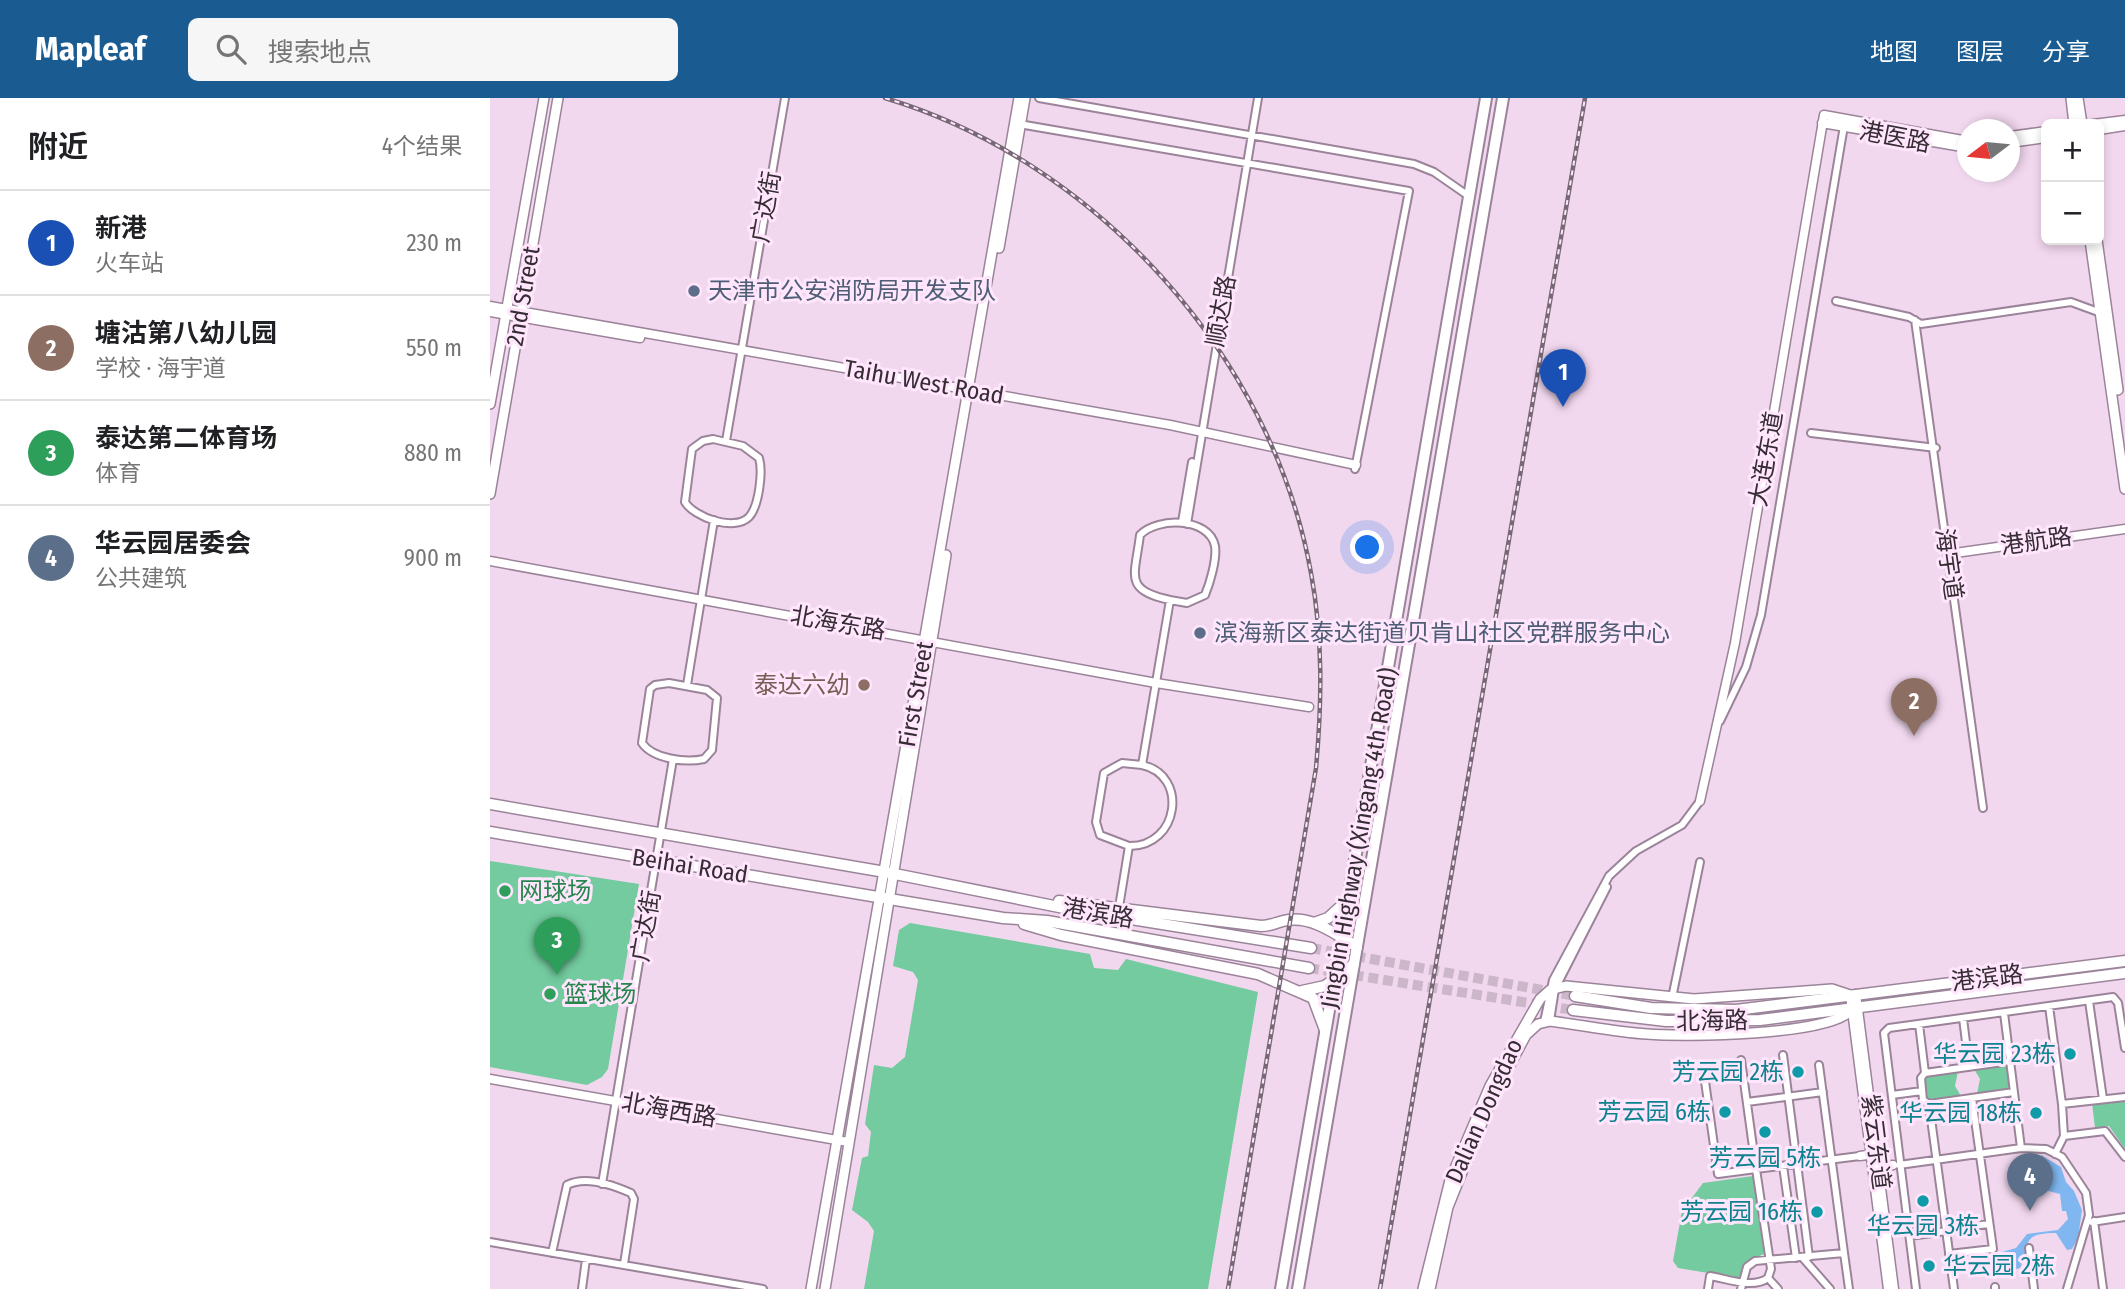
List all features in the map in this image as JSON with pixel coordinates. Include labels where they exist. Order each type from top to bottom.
[{"type":"highway","name":"Jingbin Highway (Xingang 4th Road)","points":[[1281,1289],[1486,98]]},
{"type":"highway","name":"Jingbin Highway (Xingang 4th Road)","points":[[1298,1289],[1503,98]]},
{"type":"main road","name":"2nd Street","points":[[490,404],[544,98]]},
{"type":"main road","name":"2nd Street","points":[[490,494],[558,98]]},
{"type":"main road","name":"First Street","points":[[825,1289],[844,1141],[1017,124],[1019,98]]},
{"type":"main road","name":"First Street","points":[[1017,124],[1025,98]]},
{"type":"main road","points":[[2071,98],[2073,119]]},
{"type":"main road","points":[[2078,98],[2081,119]]},
{"type":"main road","points":[[2091,245],[2120,410],[2125,489]]},
{"type":"main road","points":[[2098,245],[2125,444]]},
{"type":"main road","name":"Beihai Road","points":[[490,804],[890,872]]},
{"type":"main road","name":"Beihai Road","points":[[490,832],[1003,918]]},
{"type":"main road","name":"港滨路","points":[[890,872],[1069,909],[1311,948]]},
{"type":"main road","points":[[1009,895],[1261,926],[1284,920],[1314,923],[1357,947]]},
{"type":"main road","points":[[1314,923],[1328,918],[1349,899]]},
{"type":"main road","points":[[1003,918],[1047,921],[1310,968]]},
{"type":"main road","points":[[1003,918],[1061,935],[1258,974],[1313,998],[1326,1031]]},
{"type":"main road","name":"港滨路","points":[[1853,995],[2125,961]]},
{"type":"main road","points":[[1294,990],[1317,989],[1335,981],[1354,964]]},
{"type":"main road","name":"港滨路","points":[[1855,1008],[2125,973]]},
{"type":"main road","points":[[1553,990],[1566,986],[1672,998],[1742,998],[1832,989],[1853,995]]},
{"type":"main road","name":"Dalian Dongdao","points":[[1423,1289],[1450,1180],[1490,1086],[1523,1025],[1553,990]]},
{"type":"main road","name":"北海路","points":[[1575,996],[1651,1008],[1713,1011],[1853,995]]},
{"type":"main road","name":"Dalian Dongdao","points":[[1430,1289],[1448,1207],[1478,1132],[1522,1042],[1531,1030],[1547,1022],[1625,1032],[1694,1036],[1815,1025],[1840,1019],[1855,1008]]},
{"type":"main road","name":"北海路","points":[[1573,1010],[1665,1021],[1713,1023],[1855,1008]]},
{"type":"main road","name":"First Street","points":[[809,1288],[844,1141]]},
{"type":"street","name":"广达街","points":[[726,441],[785,98]]},
{"type":"street","points":[[1039,98],[1414,164],[1434,172],[1470,197]]},
{"type":"street","name":"顺达路","points":[[1184,523],[1256,98]]},
{"type":"street","name":"港医路","points":[[1823,119],[1957,146]]},
{"type":"street","name":"大连东道","points":[[1700,801],[1735,643],[1823,119]]},
{"type":"street","points":[[2104,123],[2125,120]]},
{"type":"street","points":[[1717,726],[1746,667],[1761,615],[1845,123]]},
{"type":"street","name":"港医路","points":[[1845,123],[1957,139]]},
{"type":"street","points":[[1017,124],[1409,191],[1355,467]]},
{"type":"street","points":[[2104,129],[2125,126]]},
{"type":"street","points":[[2020,135],[2041,132]]},
{"type":"street","points":[[2020,142],[2041,139]]},
{"type":"street","points":[[1836,301],[1917,322],[1946,322],[2071,302],[2101,313]]},
{"type":"street","name":"Taihu West Road","points":[[490,306],[520,315],[1199,433],[1355,467]]},
{"type":"street","name":"Taihu West Road","points":[[490,312],[506,312]]},
{"type":"street","name":"海宇道","points":[[1917,322],[1984,807]]},
{"type":"street","points":[[1811,433],[1934,449]]},
{"type":"street","points":[[703,441],[726,441],[756,453],[761,470],[750,516],[738,522],[715,520],[688,507],[684,491],[692,449],[703,441]]},
{"type":"street","points":[[687,685],[715,520]]},
{"type":"street","points":[[1184,523],[1210,536],[1215,547],[1208,586],[1199,600],[1187,603],[1144,594],[1134,577],[1140,536],[1156,524],[1184,523]]},
{"type":"street","name":"港航路","points":[[1949,555],[2125,531]]},
{"type":"street","name":"北海东路","points":[[490,561],[1156,683],[1309,707]]},
{"type":"street","points":[[1142,765],[1170,600]]},
{"type":"street","points":[[655,685],[687,685],[714,692],[718,698],[712,750],[699,760],[673,759],[648,750],[642,743],[648,695],[655,685]]},
{"type":"street","name":"广达街","points":[[602,1184],[673,759]]},
{"type":"street","points":[[1122,763],[1142,765],[1164,776],[1171,791],[1170,819],[1167,828],[1152,842],[1129,846],[1100,835],[1096,822],[1104,773],[1122,763]]},
{"type":"street","points":[[1547,1022],[1553,990],[1617,872],[1631,859],[1683,827],[1698,812],[1700,801]]},
{"type":"street","points":[[1119,907],[1129,846]]},
{"type":"street","points":[[1672,998],[1700,862]]},
{"type":"street","name":"紫云东道","points":[[1853,995],[1894,1289]]},
{"type":"street","points":[[1916,1289],[1897,1165],[1884,1033],[1889,1028],[2113,998],[2118,1003],[2125,1048]]},
{"type":"street","points":[[2089,1001],[2103,1099]]},
{"type":"street","points":[[2049,1006],[2063,1104],[2064,1136],[2055,1154]]},
{"type":"street","points":[[2004,1013],[2021,1147]]},
{"type":"street","points":[[1963,1018],[1969,1067]]},
{"type":"street","points":[[1919,1024],[1925,1073]]},
{"type":"street","points":[[1783,1055],[1796,1164],[1802,1257]]},
{"type":"street","points":[[1741,1060],[1770,1261],[1768,1278],[1777,1289]]},
{"type":"street","points":[[2010,1062],[1925,1073],[1920,1079],[1923,1100],[1929,1104],[2014,1092]]},
{"type":"street","points":[[1819,1065],[1849,1289]]},
{"type":"street","points":[[1703,1067],[1717,1174],[1874,1154]]},
{"type":"street","name":"北海西路","points":[[490,1079],[844,1141]]},
{"type":"street","points":[[1892,1095],[1922,1091]]},
{"type":"street","points":[[1747,1102],[1823,1092]]},
{"type":"street","points":[[2063,1104],[2125,1097]]},
{"type":"street","points":[[1949,1254],[1993,1249],[1972,1098]]},
{"type":"street","points":[[1929,1104],[1954,1289]]},
{"type":"street","points":[[2064,1136],[2105,1131],[2125,1159]]},
{"type":"street","points":[[1876,1168],[2021,1147],[2046,1149],[2075,1173],[2086,1193],[2103,1289]]},
{"type":"street","points":[[1783,1166],[1802,1257],[1830,1289]]},
{"type":"street","name":"紫云东道","points":[[1876,1168],[1888,1289]]},
{"type":"street","points":[[552,1253],[567,1185],[583,1181],[631,1194],[634,1199],[624,1264]]},
{"type":"street","points":[[2091,1222],[2125,1217]]},
{"type":"street","points":[[2067,1289],[2091,1222]]},
{"type":"street","points":[[1910,1236],[1989,1224]]},
{"type":"street","points":[[490,1242],[763,1289]]},
{"type":"street","points":[[2029,1248],[2034,1289]]},
{"type":"street","points":[[1741,1285],[1747,1267],[1755,1261],[1844,1252]]},
{"type":"street","points":[[582,1289],[586,1259]]},
{"type":"street","points":[[1708,1289],[1710,1276],[1741,1285],[1758,1285],[1768,1278]]},
{"type":"green space","points":[[490,861],[639,884],[608,1069],[602,1077],[587,1085],[490,1067]]},
{"type":"green space","points":[[910,923],[1090,954],[1094,968],[1118,970],[1126,959],[1258,992],[1208,1289],[864,1289],[874,1231],[868,1222],[852,1210],[862,1158],[868,1156],[871,1132],[865,1124],[874,1065],[892,1068],[905,1057],[918,980],[913,972],[893,966],[899,930]]},
{"type":"green space","points":[[2007,1064],[2010,1089],[1977,1094],[1980,1079],[1974,1069]]},
{"type":"green space","points":[[1958,1071],[1955,1086],[1961,1096],[1930,1100],[1926,1097],[1924,1080],[1927,1076]]},
{"type":"green space","points":[[2125,1099],[2125,1149],[2109,1126],[2095,1128],[2092,1103]]},
{"type":"green space","points":[[1753,1176],[1764,1254],[1752,1259],[1738,1278],[1678,1268],[1673,1261],[1682,1211],[1703,1183]]},
{"type":"water","points":[[2041,1155],[2061,1167],[2066,1182],[2074,1191],[2082,1210],[2078,1238],[2072,1249],[2067,1250],[2056,1233],[2036,1235],[2028,1242],[2020,1268],[2005,1272],[2002,1266],[1995,1267],[1995,1254],[2016,1248],[2027,1234],[2058,1230],[2068,1219],[2066,1211],[2062,1211],[2060,1194],[2033,1187],[2028,1176],[2034,1175],[2033,1165],[2040,1164]]},
{"type":"tunnel","points":[[1311,948],[1575,996]]},
{"type":"tunnel","points":[[1309,968],[1573,1010]]},
{"type":"railway","points":[[885,98],[962,128],[1035,168],[1102,219],[1162,278],[1215,344],[1258,416],[1290,493],[1311,573],[1318,622],[1318,743],[1228,1289]]},
{"type":"railway","points":[[1380,1289],[1585,98]]},
{"type":"place","name":"天津市公安消防局开发支队","points":[[694,291]]},
{"type":"place","name":"新港","points":[[1563,407]]},
{"type":"place","name":"滨海新区泰达街道贝肯山社区党群服务中心","points":[[1200,633]]},
{"type":"place","name":"泰达六幼","points":[[864,685]]},
{"type":"place","name":"塘沽第八幼儿园","points":[[1914,736]]},
{"type":"place","name":"网球场","points":[[505,891]]},
{"type":"place","name":"泰达第二体育场","points":[[557,975]]},
{"type":"place","name":"篮球场","points":[[550,994]]},
{"type":"place","name":"华云园 23栋","points":[[2070,1054]]},
{"type":"place","name":"芳云园 2栋","points":[[1798,1072]]},
{"type":"place","name":"芳云园 6栋","points":[[1725,1112]]},
{"type":"place","name":"华云园 18栋","points":[[2036,1113]]},
{"type":"place","name":"芳云园 5栋","points":[[1765,1132]]},
{"type":"place","name":"华云园 3栋","points":[[1923,1201]]},
{"type":"place","name":"华云园居委会","points":[[2030,1211]]},
{"type":"place","name":"芳云园 16栋","points":[[1817,1212]]},
{"type":"place","name":"华云园 2栋","points":[[1929,1266]]}]
